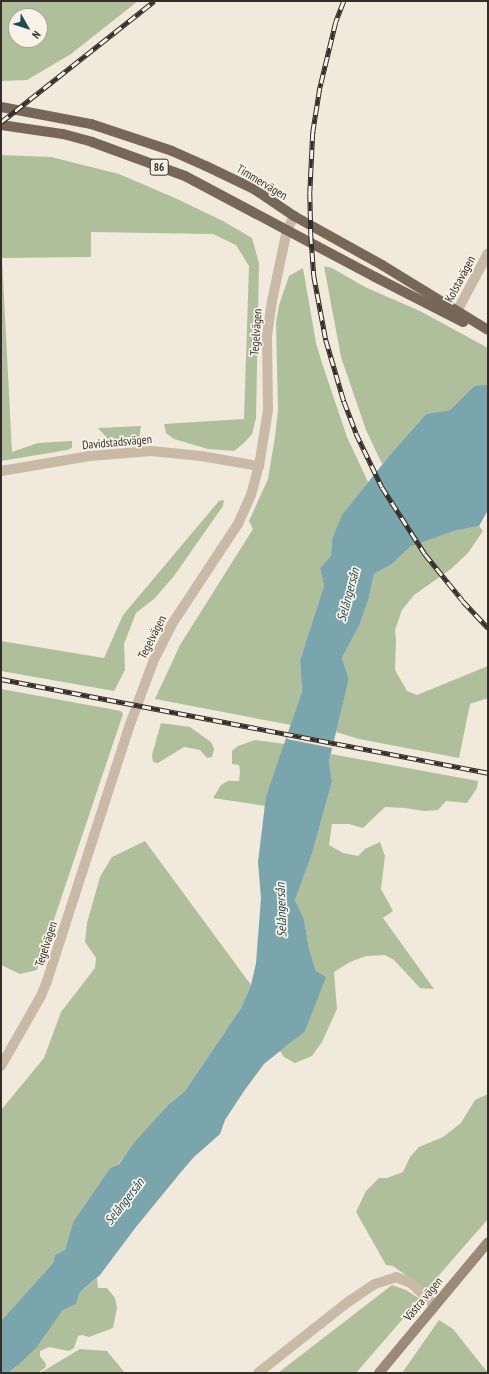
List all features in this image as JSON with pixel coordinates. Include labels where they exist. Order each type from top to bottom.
[{"type":"main road","name":"Timmervägen","points":[[1,107],[91,124],[172,151],[254,189],[294,216],[382,265],[488,334]]},
{"type":"main road","name":"Timmervägen","points":[[1,126],[64,134],[138,158],[185,176],[287,230],[488,330]]},
{"type":"street","name":"Tegelvägen","points":[[1,1066],[41,996],[47,981],[129,727],[153,662],[175,619],[238,524],[251,495],[259,466],[268,410],[267,336],[277,272],[287,230],[294,216]]},
{"type":"street","name":"Kolstavägen","points":[[456,314],[488,254]]},
{"type":"street","name":"Davidstadsvägen","points":[[1,471],[90,456],[151,451],[201,456],[259,466]]},
{"type":"street","name":"Västra vägen","points":[[379,1373],[488,1242]]},
{"type":"street","points":[[258,1373],[348,1302],[375,1284],[396,1276],[410,1283],[435,1305]]},
{"type":"green space","points":[[1,1],[138,1],[71,54],[27,80],[1,81]]},
{"type":"green space","points":[[1,155],[51,157],[119,174],[223,221],[252,238],[259,263],[256,418],[252,434],[244,443],[234,451],[208,449],[174,439],[166,433],[164,424],[244,419],[249,266],[236,245],[213,234],[91,232],[91,257],[2,258],[12,452],[38,443],[72,441],[72,448],[1,461]]},
{"type":"green space","points":[[324,266],[332,268],[365,287],[420,311],[488,348],[488,386],[474,386],[450,410],[426,414],[382,464],[366,430],[341,357]]},
{"type":"green space","points":[[303,268],[316,343],[322,363],[347,437],[368,482],[332,539],[331,556],[320,568],[324,586],[300,660],[302,692],[291,725],[155,699],[180,645],[253,529],[249,521],[268,479],[275,437],[278,410],[276,323],[279,305],[289,276]]},
{"type":"green space","points":[[141,426],[139,438],[121,443],[108,439],[98,428]]},
{"type":"green space","points":[[224,500],[223,506],[174,576],[154,599],[136,613],[124,644],[125,670],[114,691],[1,671],[1,641],[104,658],[123,615],[219,501]]},
{"type":"green space","points":[[479,526],[483,531],[468,553],[451,569],[414,595],[402,610],[395,630],[395,670],[407,691],[417,695],[488,666],[488,698],[470,704],[459,758],[359,739],[336,732],[349,679],[342,658],[359,626],[368,601],[374,574],[392,564],[410,547],[454,531]]},
{"type":"green space","points":[[1,689],[121,711],[123,714],[37,970],[20,974],[1,965]]},
{"type":"green space","points":[[161,723],[190,727],[211,742],[214,749],[212,757],[207,758],[200,750],[184,747],[158,763],[153,762],[152,755]]},
{"type":"green space","points":[[255,740],[285,744],[266,796],[265,806],[213,798],[221,785],[228,781],[239,781],[239,765],[232,764],[232,751],[238,746]]},
{"type":"green space","points":[[331,754],[478,781],[477,788],[467,803],[446,801],[438,810],[424,811],[385,807],[363,828],[349,824],[332,824],[329,845],[343,853],[358,856],[365,849],[380,842],[385,856],[381,889],[393,911],[383,918],[434,989],[420,988],[394,960],[385,955],[366,956],[350,962],[334,972],[337,1009],[322,1042],[312,1056],[295,1063],[284,1057],[280,1051],[289,1044],[316,971],[309,949],[304,919],[295,900],[312,854],[332,782],[329,761]]},
{"type":"green space","points":[[145,841],[251,985],[241,1008],[185,1091],[168,1105],[118,1164],[110,1168],[73,1222],[65,1250],[55,1255],[53,1263],[1,1321],[1,1110],[44,1058],[61,1012],[95,968],[96,958],[85,942],[87,923],[100,877],[112,857]]},
{"type":"green space","points":[[488,1094],[488,1219],[426,1290],[393,1266],[386,1265],[356,1212],[366,1191],[379,1178],[387,1178],[403,1172],[410,1157],[419,1147],[443,1137],[461,1123],[475,1100]]},
{"type":"green space","points":[[97,1278],[98,1288],[107,1288],[115,1298],[117,1308],[113,1328],[89,1337],[82,1335],[78,1336],[74,1348],[69,1351],[49,1347],[40,1351],[40,1356],[46,1364],[45,1368],[38,1373],[8,1373],[16,1367],[62,1311],[76,1304],[80,1292]]},
{"type":"green space","points":[[392,1285],[406,1290],[420,1299],[356,1373],[278,1373]]},
{"type":"green space","points":[[439,1320],[453,1329],[488,1373],[402,1373]]},
{"type":"green space","points":[[80,1349],[107,1351],[125,1373],[40,1373]]},
{"type":"water","name":"Selångersån","points":[[474,386],[488,386],[488,510],[479,526],[454,531],[410,547],[392,564],[374,574],[368,601],[359,626],[342,658],[349,679],[329,761],[332,782],[312,854],[295,900],[304,919],[309,949],[316,971],[326,977],[305,1031],[264,1064],[225,1120],[220,1134],[194,1157],[181,1172],[136,1227],[100,1275],[80,1292],[76,1304],[62,1311],[36,1348],[17,1366],[8,1373],[1,1373],[1,1321],[53,1263],[55,1255],[65,1250],[73,1222],[110,1168],[119,1164],[134,1143],[168,1105],[185,1091],[241,1008],[251,985],[256,963],[261,898],[258,862],[266,796],[302,692],[300,660],[324,586],[320,568],[331,556],[332,539],[342,515],[389,456],[426,414],[450,410]]},
{"type":"pier","points":[[289,733],[334,741],[332,748],[287,739]]},
{"type":"railway","points":[[1,122],[154,1]]},
{"type":"railway","points":[[344,1],[336,22],[320,88],[313,132],[310,193],[311,235],[314,276],[326,340],[344,401],[356,433],[382,487],[425,554],[463,601],[488,628]]},
{"type":"railway","points":[[1,679],[488,773]]}]
